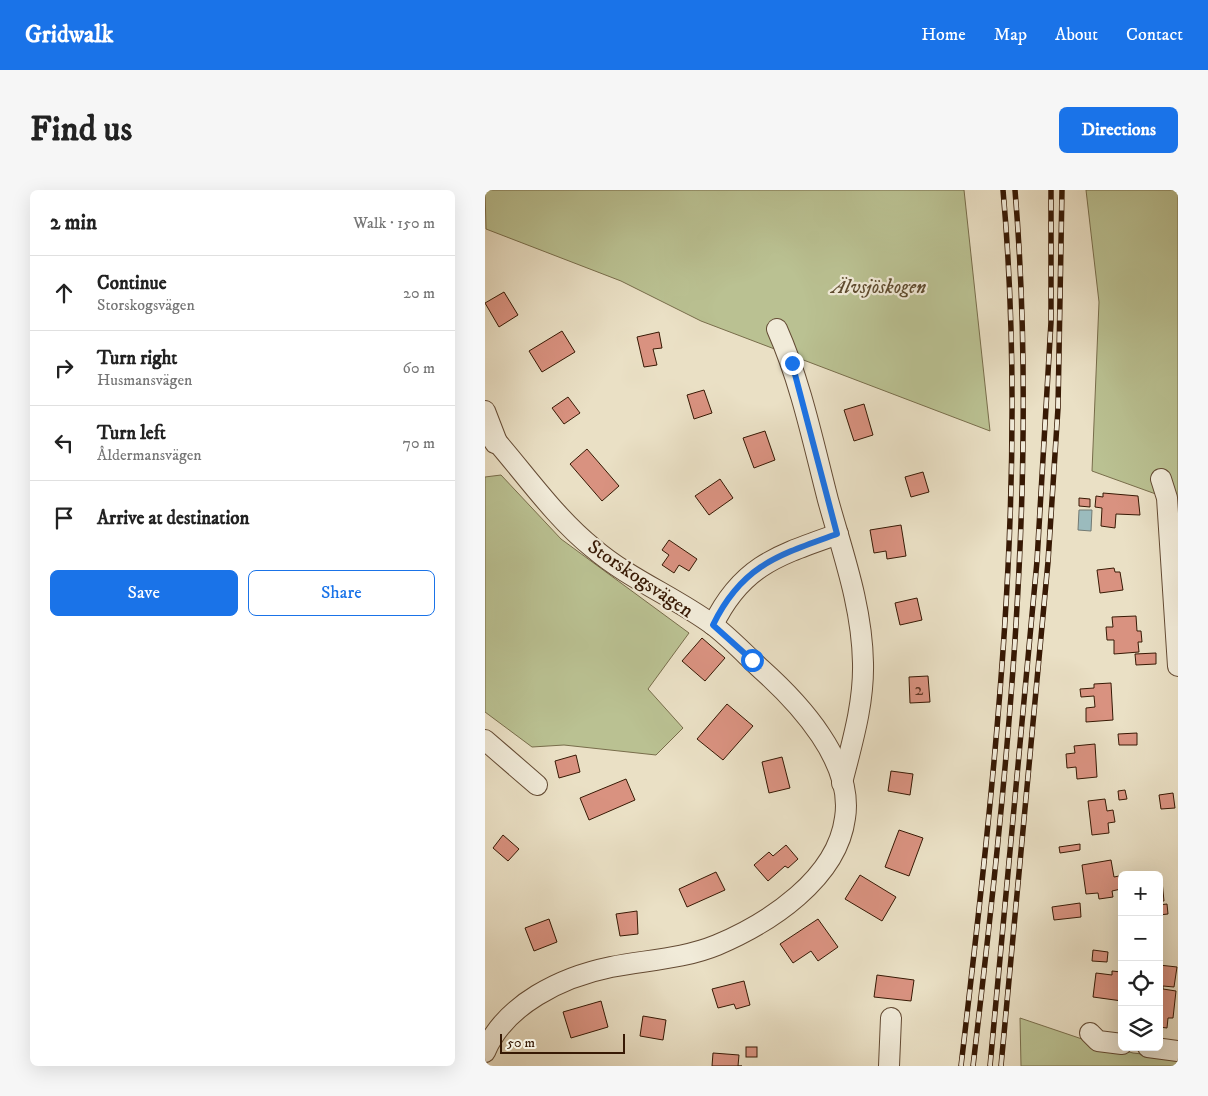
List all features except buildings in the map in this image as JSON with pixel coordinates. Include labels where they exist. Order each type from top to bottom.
[{"type":"street","points":[[777,329],[792,363],[837,534],[854,587],[863,662],[862,700],[842,783]]},
{"type":"street","name":"Storskogsvägen","points":[[485,411],[489,442],[569,527],[595,550],[713,625],[790,695],[825,739],[842,783],[846,817],[841,836],[815,880],[801,894],[760,923],[716,945],[676,957],[610,967],[556,986],[519,1008],[497,1030],[485,1052]]},
{"type":"street","points":[[1161,479],[1167,498],[1178,666]]},
{"type":"street","points":[[713,625],[723,605],[746,577],[762,564],[780,555],[837,534]]},
{"type":"street","points":[[485,740],[537,785]]},
{"type":"street","points":[[889,1066],[891,1018]]},
{"type":"street","points":[[1090,1032],[1098,1041],[1118,1044]]},
{"type":"street","points":[[1163,1049],[1178,1051]]},
{"type":"green space","name":"Älvsjöskogen","points":[[485,190],[964,190],[990,431],[701,321],[621,281],[486,229]]},
{"type":"green space","points":[[1086,190],[1178,190],[1178,502],[1092,471],[1099,302]]},
{"type":"green space","points":[[501,475],[561,539],[689,633],[648,689],[683,728],[656,755],[564,745],[532,747],[485,712],[485,477]]},
{"type":"green space","points":[[1020,1018],[1118,1049],[1118,1051],[1178,1058],[1178,1066],[1021,1066]]},
{"type":"water","points":[[1079,510],[1092,510],[1091,531],[1078,530]]},
{"type":"railway","points":[[961,1066],[986,848],[1005,629],[1012,409],[1010,300],[1003,190]]},
{"type":"railway","points":[[973,1066],[1008,738],[1016,628],[1023,408],[1021,299],[1015,190]]},
{"type":"railway","points":[[990,1066],[1037,561],[1051,322],[1051,190]]},
{"type":"railway","points":[[1001,1066],[1048,562],[1058,408],[1062,190]]},
{"type":"route","points":[[752,660],[713,625],[723,605],[746,577],[762,564],[780,555],[837,534],[792,363]]}]
